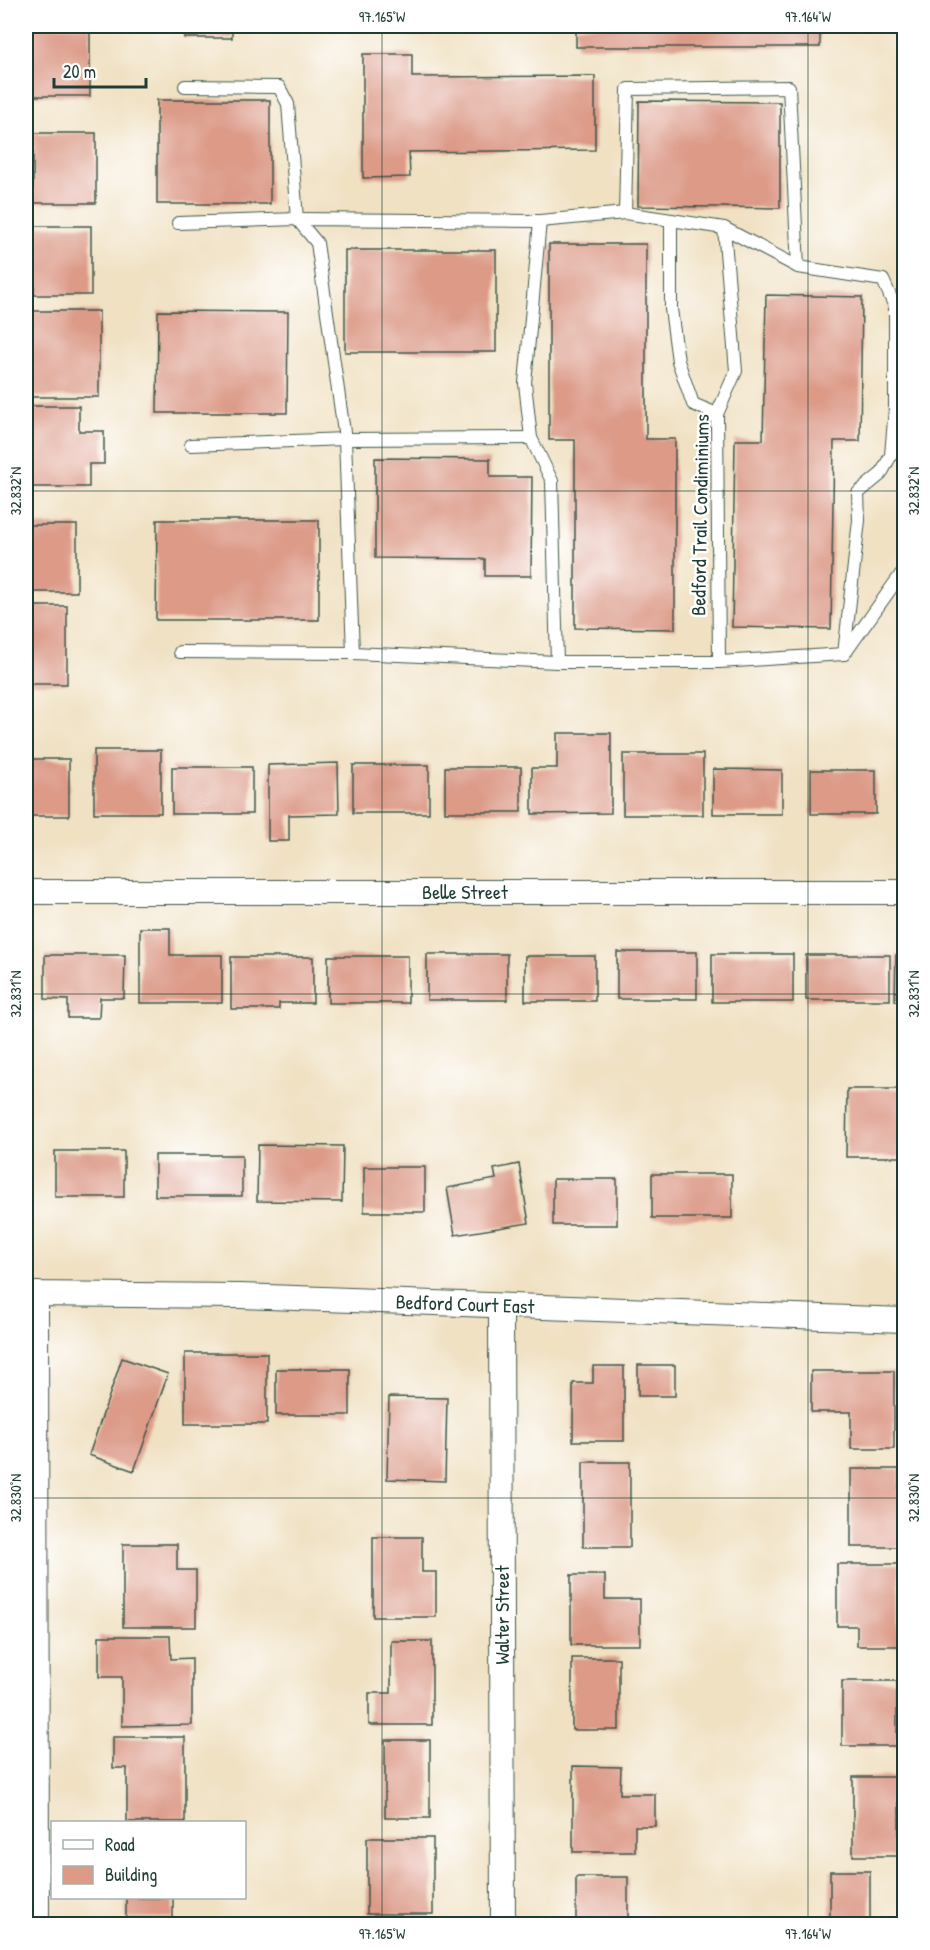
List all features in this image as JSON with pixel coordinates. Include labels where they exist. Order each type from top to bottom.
[{"type":"street","name":"Belle Street","points":[[26,892],[904,892]]},
{"type":"street","name":"Bedford Court East","points":[[31,1294],[240,1296],[904,1320]]},
{"type":"street","points":[[31,1294],[37,1924]]},
{"type":"street","name":"Walter Street","points":[[501,1306],[503,1924]]},
{"type":"lane","points":[[186,86],[279,87],[288,104],[297,219],[317,243],[345,439],[353,653]]},
{"type":"lane","points":[[625,213],[628,89],[789,87],[798,267]]},
{"type":"lane","points":[[178,223],[297,219],[540,221],[625,213],[724,228],[798,267],[883,280],[895,307],[895,408],[891,456],[881,474],[858,493],[859,520],[844,654]]},
{"type":"lane","points":[[671,220],[671,309],[678,361],[693,404],[717,414]]},
{"type":"lane","points":[[540,221],[525,383],[531,438],[552,481],[557,662]]},
{"type":"lane","name":"Bedford Trail Condiminiums","points":[[719,662],[717,414],[736,371],[724,228]]},
{"type":"lane","points":[[191,445],[345,439],[531,438]]},
{"type":"lane","points":[[844,654],[904,570]]},
{"type":"lane","points":[[180,652],[353,653],[557,662],[719,662],[844,654]]},
{"type":"building","points":[[31,26],[90,26],[90,96],[31,96]]},
{"type":"building","points":[[184,26],[232,26],[232,38],[184,38]]},
{"type":"building","points":[[362,26],[487,26],[487,31],[362,30]]},
{"type":"building","points":[[576,26],[820,26],[820,47],[576,47]]},
{"type":"building","points":[[363,54],[412,54],[412,77],[595,76],[595,150],[409,152],[410,177],[363,178]]},
{"type":"building","points":[[157,100],[270,100],[270,204],[157,204]]},
{"type":"building","points":[[639,101],[780,102],[780,208],[638,206]]},
{"type":"building","points":[[33,133],[96,133],[96,203],[33,203]]},
{"type":"building","points":[[34,226],[91,226],[91,295],[34,295]]},
{"type":"building","points":[[549,244],[646,244],[646,439],[675,439],[675,629],[575,628],[575,440],[549,440]]},
{"type":"building","points":[[345,250],[496,250],[496,352],[345,352]]},
{"type":"building","points":[[766,295],[862,297],[860,441],[834,441],[831,629],[732,627],[735,440],[763,440]]},
{"type":"building","points":[[27,311],[99,311],[99,397],[27,397]]},
{"type":"building","points":[[158,311],[288,312],[287,413],[157,413]]},
{"type":"building","points":[[26,406],[79,406],[79,431],[104,431],[104,464],[89,464],[89,487],[26,487]]},
{"type":"building","points":[[375,458],[490,459],[490,477],[532,477],[531,576],[485,576],[485,559],[375,558]]},
{"type":"building","points":[[157,520],[319,520],[319,620],[156,620]]},
{"type":"building","points":[[26,525],[77,525],[77,592],[26,592]]},
{"type":"building","points":[[26,606],[67,606],[67,684],[26,684]]},
{"type":"building","points":[[557,733],[611,733],[611,813],[532,814],[532,768],[557,768]]},
{"type":"building","points":[[94,750],[161,750],[161,813],[94,813]]},
{"type":"building","points":[[623,754],[703,754],[703,815],[623,815]]},
{"type":"building","points":[[26,759],[69,759],[69,816],[26,816]]},
{"type":"building","points":[[338,763],[339,814],[289,815],[289,841],[268,841],[268,765]]},
{"type":"building","points":[[353,765],[429,765],[429,813],[353,813]]},
{"type":"building","points":[[172,767],[252,767],[252,814],[172,814]]},
{"type":"building","points":[[445,767],[521,767],[521,812],[445,812]]},
{"type":"building","points":[[713,769],[782,770],[782,814],[713,814]]},
{"type":"building","points":[[811,770],[876,770],[876,814],[811,814]]},
{"type":"building","points":[[899,770],[904,770],[904,818],[899,818]]},
{"type":"building","points":[[140,928],[170,928],[170,955],[222,955],[222,1003],[140,1003]]},
{"type":"building","points":[[617,952],[697,952],[697,999],[617,999]]},
{"type":"building","points":[[427,954],[507,954],[507,1000],[427,1000]]},
{"type":"building","points":[[712,954],[793,954],[793,1002],[712,1002]]},
{"type":"building","points":[[45,955],[125,955],[124,998],[100,998],[99,1018],[68,1018],[68,1000],[45,999]]},
{"type":"building","points":[[806,955],[890,955],[890,1000],[806,1000]]},
{"type":"building","points":[[896,955],[904,955],[904,1002],[895,1001]]},
{"type":"building","points":[[328,956],[408,956],[408,1003],[328,1003]]},
{"type":"building","points":[[525,956],[595,956],[595,1001],[525,1001]]},
{"type":"building","points":[[231,957],[313,957],[313,1003],[279,1003],[279,1009],[231,1009]]},
{"type":"building","points":[[26,972],[29,972],[29,1030],[26,1030]]},
{"type":"building","points":[[847,1089],[904,1089],[904,1157],[846,1157]]},
{"type":"building","points":[[258,1145],[343,1146],[342,1202],[257,1201]]},
{"type":"building","points":[[55,1151],[124,1151],[124,1197],[55,1197]]},
{"type":"building","points":[[155,1155],[242,1155],[242,1196],[155,1196]]},
{"type":"building","points":[[519,1164],[529,1223],[455,1235],[447,1188],[496,1179],[494,1169]]},
{"type":"building","points":[[364,1167],[425,1167],[425,1212],[364,1212]]},
{"type":"building","points":[[652,1174],[732,1174],[732,1218],[652,1218]]},
{"type":"building","points":[[553,1179],[617,1179],[617,1225],[553,1225]]},
{"type":"building","points":[[185,1353],[267,1353],[267,1424],[185,1424]]},
{"type":"building","points":[[122,1358],[168,1374],[134,1471],[89,1455]]},
{"type":"building","points":[[638,1365],[675,1365],[675,1396],[638,1396]]},
{"type":"building","points":[[593,1366],[624,1366],[624,1441],[573,1441],[573,1383],[593,1383]]},
{"type":"building","points":[[276,1369],[350,1369],[350,1415],[276,1415]]},
{"type":"building","points":[[811,1371],[894,1371],[894,1449],[851,1449],[851,1412],[811,1412]]},
{"type":"building","points":[[389,1397],[447,1398],[445,1481],[387,1479]]},
{"type":"building","points":[[583,1462],[630,1462],[630,1547],[583,1547]]},
{"type":"building","points":[[851,1469],[899,1469],[899,1547],[851,1547]]},
{"type":"building","points":[[373,1537],[422,1537],[422,1572],[436,1572],[436,1617],[373,1617]]},
{"type":"building","points":[[123,1544],[177,1544],[177,1570],[196,1570],[196,1627],[123,1627]]},
{"type":"building","points":[[837,1564],[899,1564],[899,1646],[857,1646],[857,1626],[837,1626]]},
{"type":"building","points":[[571,1575],[605,1575],[605,1599],[640,1599],[640,1645],[571,1645]]},
{"type":"building","points":[[99,1636],[170,1636],[171,1659],[192,1658],[192,1725],[122,1726],[122,1677],[99,1677]]},
{"type":"building","points":[[391,1641],[432,1641],[432,1725],[369,1725],[369,1693],[391,1693]]},
{"type":"building","points":[[572,1658],[619,1658],[619,1730],[572,1730]]},
{"type":"building","points":[[842,1681],[897,1681],[897,1746],[842,1746]]},
{"type":"building","points":[[113,1737],[185,1737],[185,1821],[127,1821],[127,1768],[113,1768]]},
{"type":"building","points":[[385,1740],[430,1740],[430,1818],[385,1818]]},
{"type":"building","points":[[573,1766],[621,1767],[620,1794],[655,1794],[655,1826],[635,1826],[635,1852],[573,1852]]},
{"type":"building","points":[[853,1777],[899,1777],[899,1856],[853,1856]]},
{"type":"building","points":[[367,1838],[433,1838],[433,1914],[367,1914]]},
{"type":"building","points":[[830,1871],[870,1871],[870,1924],[830,1924]]},
{"type":"building","points":[[576,1877],[628,1877],[628,1924],[576,1924]]},
{"type":"building","points":[[126,1899],[173,1899],[173,1918],[126,1918]]}]
